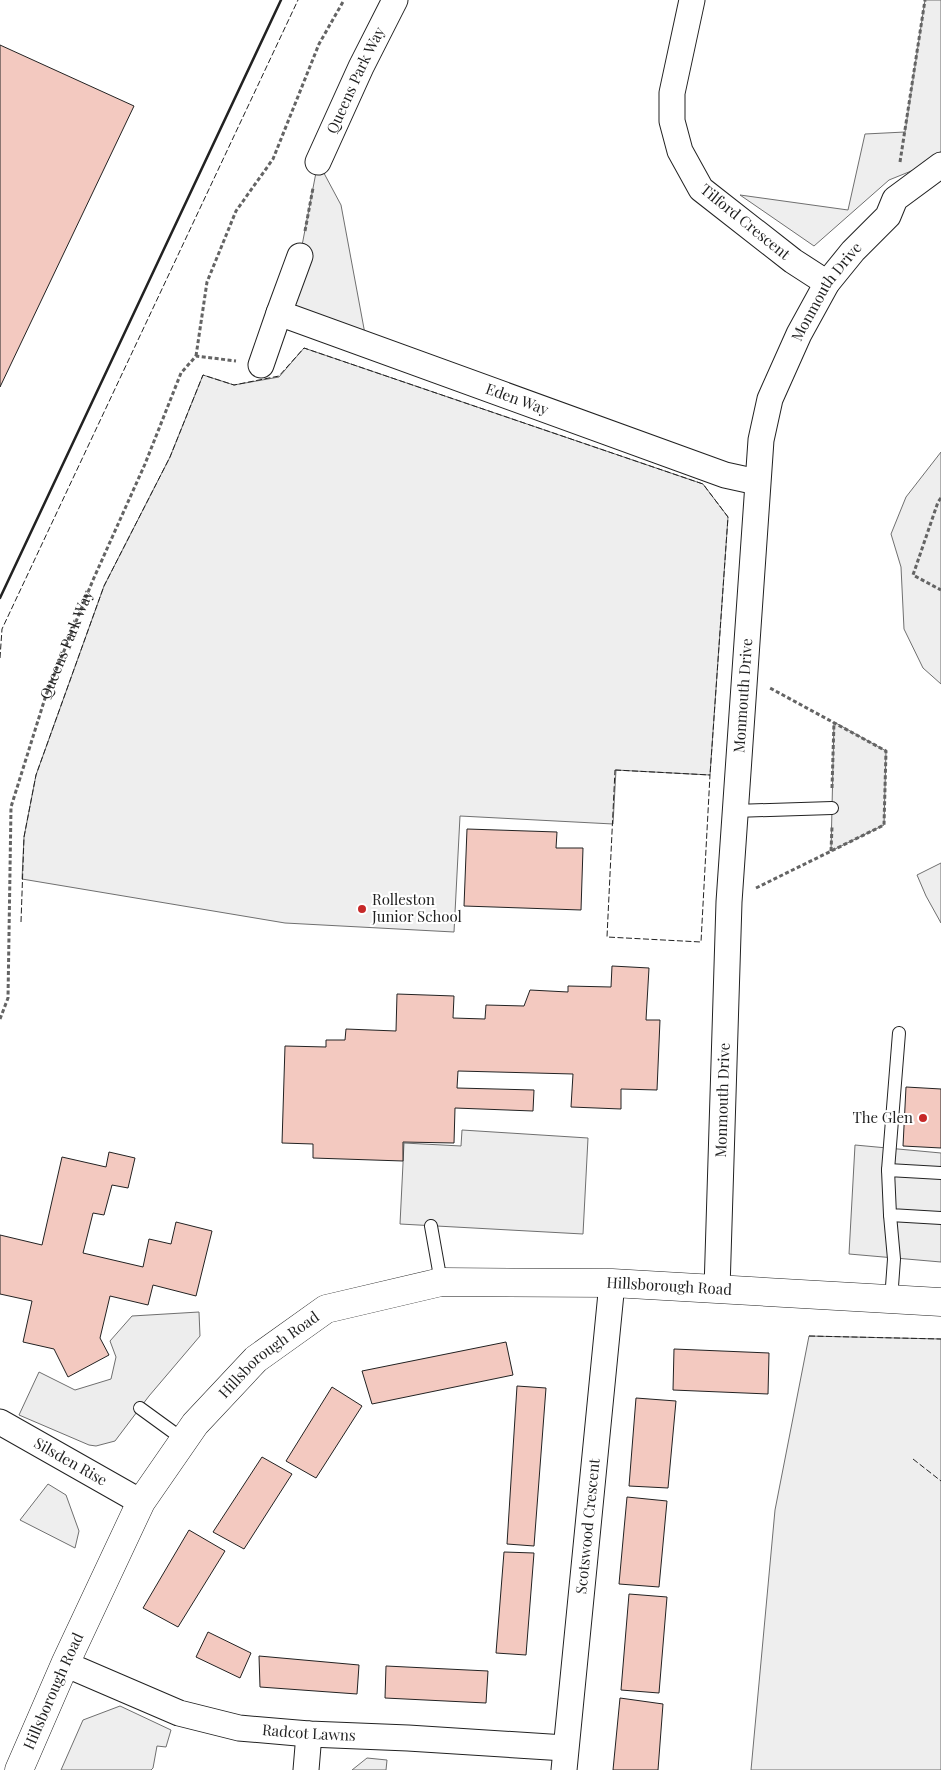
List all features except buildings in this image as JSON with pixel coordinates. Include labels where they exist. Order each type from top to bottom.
[{"type":"street","name":"Queens Park Way","points":[[318,162],[361,67],[395,0]]},
{"type":"street","name":"Tilford Crescent","points":[[692,0],[672,92],[672,121],[680,151],[701,189],[793,261],[827,283]]},
{"type":"street","name":"Monmouth Drive","points":[[716,1289],[729,902],[761,440],[770,399],[799,334],[827,283],[853,251],[888,216],[895,199],[941,166]]},
{"type":"street","points":[[261,364],[300,256]]},
{"type":"street","name":"Eden Way","points":[[279,313],[725,476],[757,482]]},
{"type":"street","name":"Hillsborough Road","points":[[19,1770],[65,1664],[141,1502],[196,1424],[256,1359],[326,1309],[441,1282],[612,1283],[941,1302]]},
{"type":"street","name":"Scotswood Crescent","points":[[565,1759],[612,1283]]},
{"type":"street","name":"Silsden Rise","points":[[0,1422],[141,1502]]},
{"type":"street","name":"Radcot Lawns","points":[[65,1664],[179,1713],[239,1728],[309,1734],[408,1738],[565,1759]]},
{"type":"street","points":[[306,1770],[309,1734]]},
{"type":"lane","points":[[735,811],[832,808]]},
{"type":"lane","points":[[891,1300],[894,1259],[888,1170],[899,1033]]},
{"type":"lane","points":[[888,1170],[941,1173]]},
{"type":"lane","points":[[890,1216],[941,1218]]},
{"type":"lane","points":[[431,1226],[441,1282]]},
{"type":"lane","points":[[140,1408],[184,1440]]},
{"type":"path","points":[[261,364],[196,356],[208,282],[236,212],[273,159],[318,44],[344,0]]},
{"type":"path","points":[[895,199],[925,0]]},
{"type":"path","points":[[300,256],[318,162]]},
{"type":"path","name":"Queens Park Way","points":[[0,1019],[8,998],[11,807],[46,695],[93,580],[145,464],[181,373],[196,356]]},
{"type":"path","points":[[941,498],[913,575],[941,590]]},
{"type":"shaded area","points":[[925,0],[941,0],[941,159],[889,180],[814,246],[740,195],[848,210],[865,134],[905,132]]},
{"type":"shaded area","points":[[318,162],[341,205],[365,334],[279,313],[300,256]]},
{"type":"shaded area","points":[[304,348],[703,484],[728,517],[710,775],[616,770],[613,824],[460,816],[454,932],[285,923],[22,879],[24,837],[36,775],[104,586],[170,457],[203,375],[234,385],[279,377]]},
{"type":"shaded area","points":[[941,452],[941,684],[923,668],[904,629],[901,567],[891,534],[906,497]]},
{"type":"shaded area","points":[[834,722],[886,751],[884,825],[831,851]]},
{"type":"shaded area","points":[[941,863],[941,923],[917,875]]},
{"type":"shaded area","points":[[462,1130],[588,1138],[583,1234],[400,1224],[404,1143],[461,1146]]},
{"type":"shaded area","points":[[855,1145],[941,1153],[941,1262],[849,1254]]},
{"type":"shaded area","points":[[199,1312],[200,1336],[149,1396],[115,1441],[96,1446],[89,1445],[19,1415],[39,1372],[75,1390],[111,1379],[116,1357],[110,1341],[132,1316]]},
{"type":"shaded area","points":[[809,1336],[941,1339],[941,1770],[751,1770],[775,1510]]},
{"type":"shaded area","points":[[48,1484],[66,1495],[79,1531],[75,1548],[20,1520]]},
{"type":"shaded area","points":[[120,1706],[171,1730],[166,1747],[157,1746],[153,1768],[151,1770],[61,1770],[83,1720]]},
{"type":"shaded area","points":[[367,1758],[387,1760],[386,1770],[352,1770]]},
{"type":"fence","points":[[0,658],[2,629],[298,0]]},
{"type":"fence","points":[[21,922],[24,837],[36,775],[104,586],[170,457],[203,375],[234,385],[279,376],[304,348],[703,484],[728,517],[710,775]]},
{"type":"fence","points":[[615,770],[710,775],[701,942],[607,937],[615,770]]},
{"type":"fence","points":[[809,1336],[941,1339]]},
{"type":"fence","points":[[913,1459],[941,1481]]},
{"type":"wall","points":[[0,598],[281,0]]},
{"type":"place","name":"Rolleston Junior School","points":[[362,909]]},
{"type":"place","name":"The Glen","points":[[923,1118]]}]
